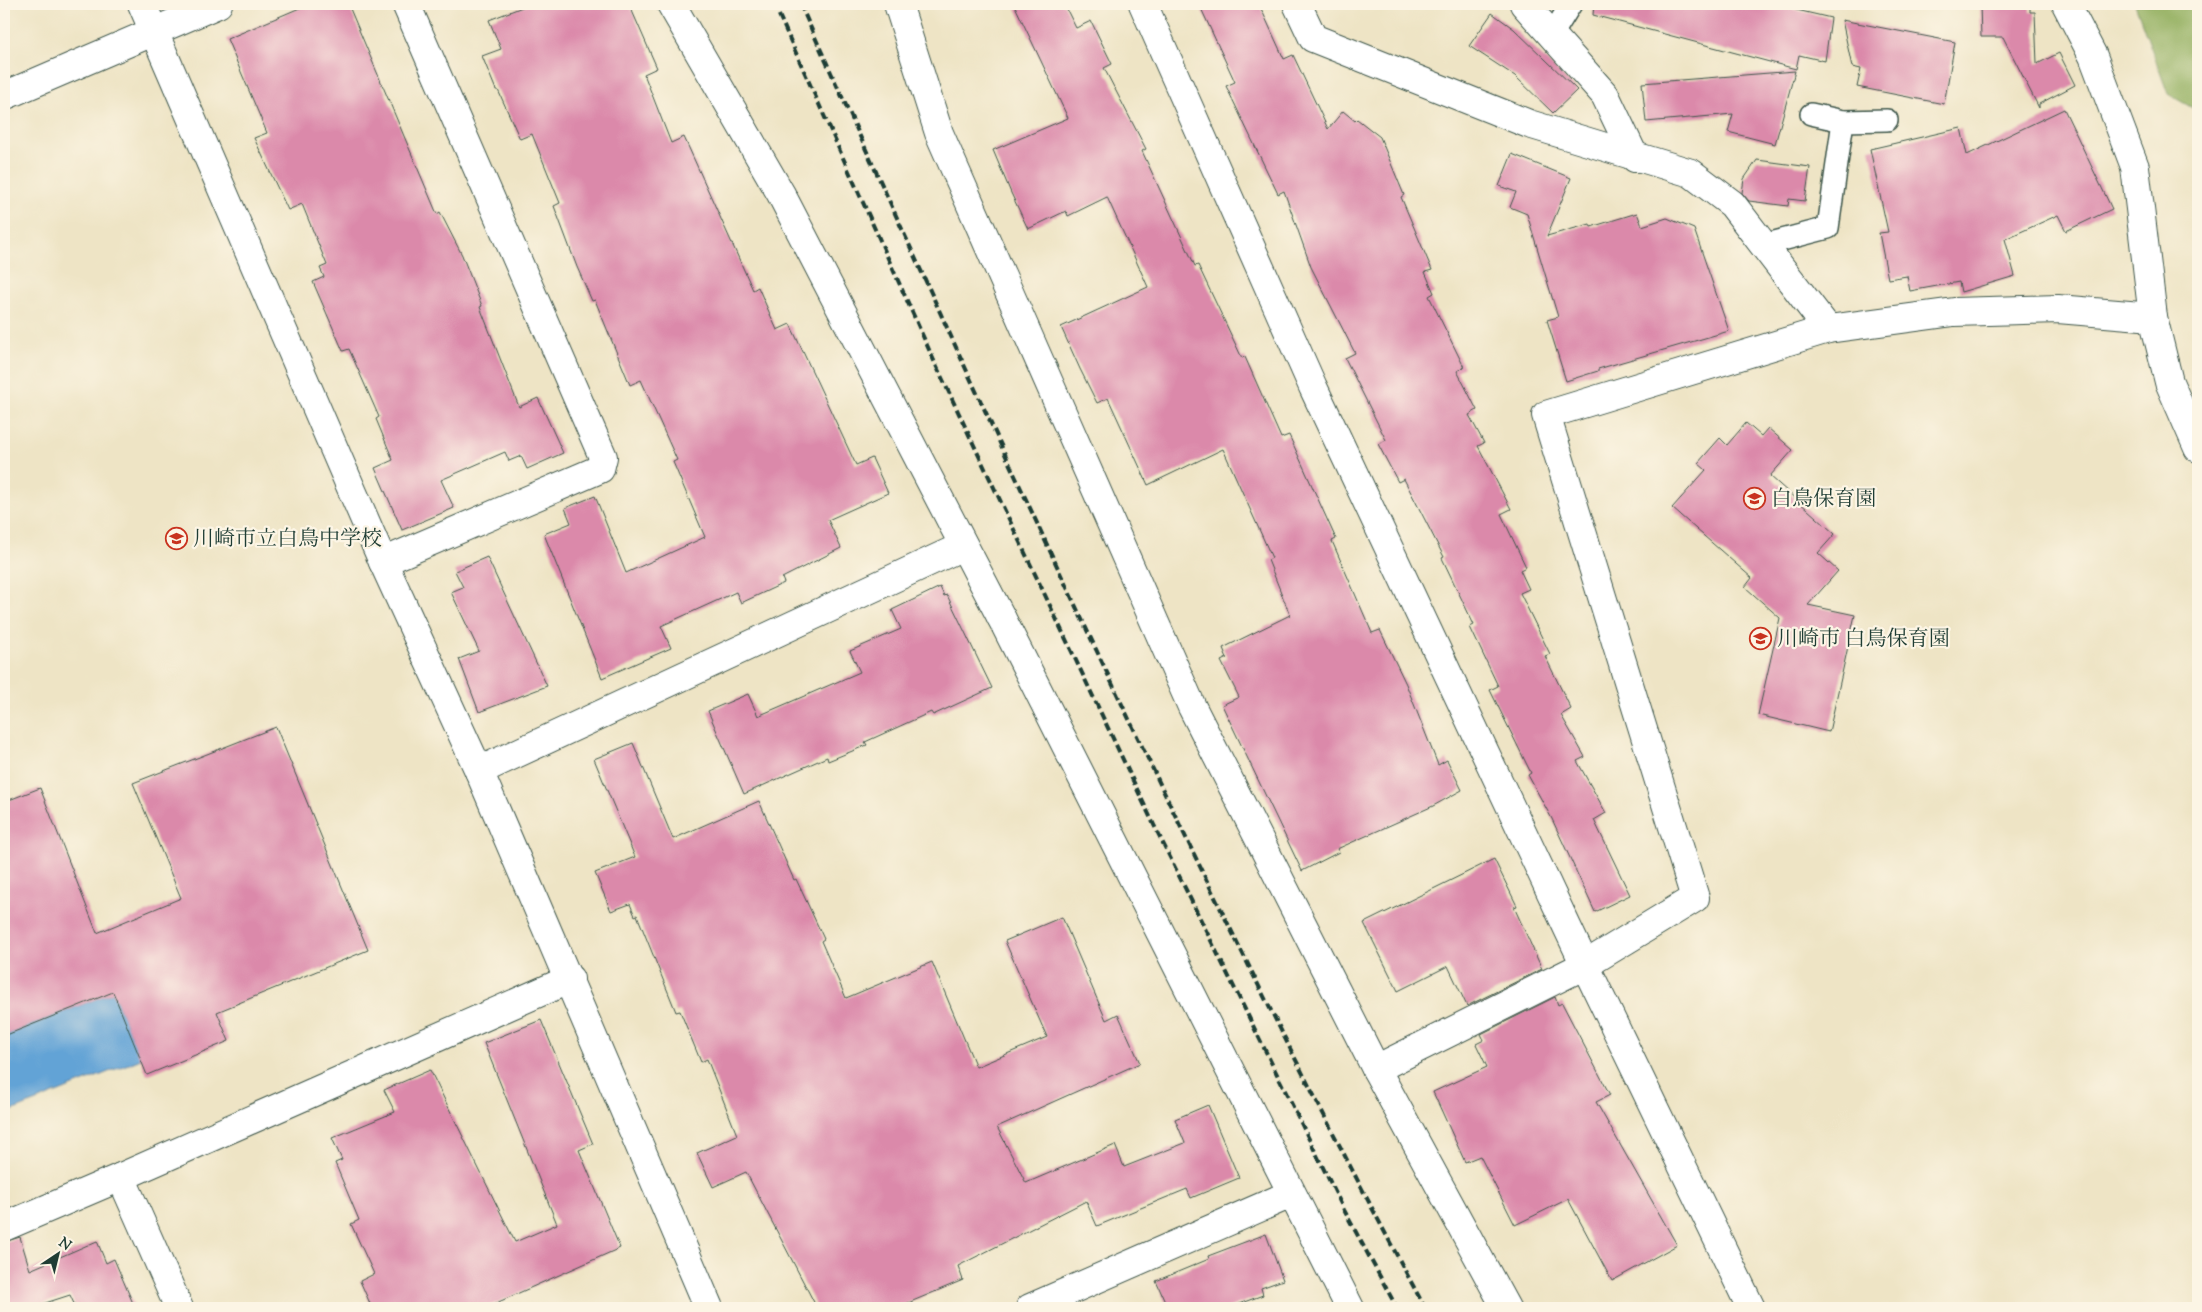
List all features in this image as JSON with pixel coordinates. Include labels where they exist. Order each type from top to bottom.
[{"type":"street","points":[[142,4],[383,562],[479,772],[570,980],[709,1308]]},
{"type":"street","points":[[4,96],[218,4]]},
{"type":"street","points":[[383,562],[600,469],[602,457],[406,4]]},
{"type":"street","points":[[672,4],[781,194],[1001,616],[1350,1308]]},
{"type":"street","points":[[898,4],[939,133],[1192,707],[1376,1069],[1506,1308]]},
{"type":"street","points":[[1143,4],[1313,387],[1585,965],[1751,1308]]},
{"type":"street","points":[[1297,4],[1313,38],[1529,124],[1635,158],[1691,173],[1732,204],[1828,329]]},
{"type":"street","points":[[1524,4],[1605,95],[1635,158]]},
{"type":"street","points":[[2066,4],[2093,56],[2135,167],[2153,317],[2169,382],[2198,448]]},
{"type":"street","points":[[1376,1069],[1585,965],[1695,898],[1546,415],[1828,329],[1954,312],[2058,309],[2153,317]]},
{"type":"street","points":[[479,772],[964,546]]},
{"type":"street","points":[[4,1227],[570,980]]},
{"type":"street","points":[[121,1177],[179,1308]]},
{"type":"street","points":[[1030,1308],[1291,1194]]},
{"type":"lane","points":[[1552,35],[1571,4]]},
{"type":"lane","points":[[1811,114],[1843,121],[1887,120]]},
{"type":"lane","points":[[1763,245],[1828,228],[1843,121]]},
{"type":"green space","points":[[2135,4],[2198,4],[2198,111],[2168,94]]},
{"type":"water","points":[[113,992],[141,1059],[4,1114],[4,1036]]},
{"type":"building","points":[[309,4],[348,4],[437,214],[440,212],[462,255],[519,407],[538,398],[563,453],[527,469],[521,456],[509,461],[505,452],[441,480],[454,508],[402,530],[375,468],[393,460],[376,419],[379,417],[349,349],[343,351],[313,282],[324,277],[320,268],[327,265],[302,204],[288,210],[254,138],[267,133],[227,39]]},
{"type":"building","points":[[530,4],[629,4],[657,68],[644,74],[671,143],[684,137],[753,290],[758,287],[777,330],[790,324],[856,465],[872,458],[888,493],[828,520],[841,548],[782,578],[784,583],[741,603],[736,592],[661,626],[671,648],[602,678],[544,534],[571,523],[565,508],[595,496],[626,573],[705,537],[673,462],[677,460],[641,380],[630,385],[595,300],[592,301],[577,267],[554,206],[560,203],[532,134],[520,139],[482,56],[501,49],[489,20]]},
{"type":"building","points":[[1014,4],[1064,4],[1076,28],[1091,21],[1112,64],[1104,68],[1146,149],[1142,151],[1195,266],[1198,265],[1242,358],[1245,357],[1281,438],[1289,435],[1336,539],[1332,541],[1372,633],[1380,630],[1406,684],[1438,765],[1447,760],[1462,790],[1433,806],[1337,849],[1339,852],[1302,871],[1222,705],[1239,697],[1221,661],[1227,658],[1223,648],[1290,615],[1268,560],[1272,558],[1223,449],[1148,485],[1108,398],[1097,403],[1080,369],[1061,327],[1148,287],[1107,197],[1068,216],[1066,211],[1028,229],[993,150],[1068,118]]},
{"type":"building","points":[[1199,4],[1259,4],[1284,59],[1293,55],[1328,129],[1343,111],[1355,121],[1357,119],[1380,137],[1404,195],[1401,197],[1432,270],[1425,272],[1434,293],[1429,296],[1464,367],[1457,371],[1477,410],[1469,415],[1484,443],[1478,446],[1511,509],[1501,514],[1526,567],[1520,570],[1529,589],[1520,593],[1550,654],[1545,656],[1571,709],[1561,715],[1585,757],[1577,761],[1606,813],[1594,820],[1630,895],[1595,912],[1552,819],[1528,775],[1531,773],[1490,690],[1498,686],[1470,627],[1474,625],[1442,558],[1444,557],[1404,479],[1398,482],[1378,444],[1386,440],[1345,358],[1355,353],[1311,267],[1284,191],[1278,194],[1226,86],[1235,82]]},
{"type":"building","points":[[1594,4],[1771,4],[1831,18],[1825,61],[1799,55],[1796,69],[1593,15]]},
{"type":"building","points":[[1980,4],[2030,4],[2030,12],[2035,12],[2037,64],[2059,53],[2075,85],[2039,104],[2039,108],[2003,37],[1981,37]]},
{"type":"building","points":[[1492,13],[1514,29],[1577,90],[1553,113],[1515,76],[1469,46]]},
{"type":"building","points":[[1842,20],[1955,42],[1944,104],[1857,87],[1861,69],[1852,67]]},
{"type":"building","points":[[1795,71],[1775,144],[1728,132],[1733,114],[1646,122],[1642,83]]},
{"type":"building","points":[[2064,109],[2112,209],[2066,231],[2058,215],[2005,239],[2015,276],[1961,292],[1959,282],[1910,291],[1907,276],[1888,279],[1879,233],[1888,232],[1870,149],[1961,128],[1967,155]]},
{"type":"building","points":[[1512,154],[1571,178],[1547,236],[1590,224],[1591,227],[1637,213],[1642,226],[1667,218],[1694,229],[1729,331],[1598,369],[1598,371],[1566,381],[1547,320],[1558,317],[1527,214],[1510,207],[1516,192],[1499,186]]},
{"type":"building","points":[[1757,160],[1810,167],[1805,201],[1789,199],[1788,206],[1749,201],[1742,193],[1744,179]]},
{"type":"building","points":[[1746,423],[1761,436],[1768,428],[1793,450],[1770,476],[1835,534],[1818,553],[1838,571],[1808,605],[1855,615],[1829,732],[1758,715],[1780,618],[1745,587],[1752,578],[1672,508],[1706,470],[1698,463],[1720,438],[1727,445]]},
{"type":"building","points":[[487,557],[547,686],[479,712],[459,659],[479,651],[451,592],[463,587],[455,571]]},
{"type":"building","points":[[940,587],[944,596],[947,595],[992,688],[933,715],[931,712],[865,742],[867,745],[828,761],[827,757],[744,794],[708,711],[748,694],[758,716],[860,672],[850,651],[901,629],[892,610]]},
{"type":"building","points":[[276,727],[368,950],[217,1012],[229,1041],[147,1075],[113,992],[4,1036],[4,802],[40,788],[97,933],[181,898],[133,783]]},
{"type":"building","points":[[633,743],[673,839],[759,801],[794,880],[796,879],[824,939],[821,941],[846,998],[932,962],[976,1067],[1047,1037],[1005,941],[1062,917],[1106,1020],[1118,1014],[1140,1063],[997,1127],[1026,1183],[1115,1145],[1124,1167],[1185,1143],[1175,1119],[1208,1105],[1239,1178],[1191,1198],[1187,1189],[1097,1226],[1086,1201],[958,1266],[963,1280],[896,1308],[817,1308],[746,1172],[713,1187],[697,1153],[737,1135],[707,1059],[701,1062],[680,1011],[676,1012],[637,915],[635,916],[630,904],[611,911],[595,873],[635,857],[594,759]]},
{"type":"building","points":[[1494,859],[1517,906],[1514,907],[1542,969],[1467,1006],[1448,966],[1398,991],[1364,923]]},
{"type":"building","points":[[1555,997],[1558,1005],[1562,1003],[1610,1095],[1596,1102],[1677,1245],[1612,1281],[1568,1199],[1515,1225],[1480,1156],[1465,1162],[1433,1092],[1487,1067],[1476,1044],[1484,1040],[1481,1034]]},
{"type":"building","points":[[541,1020],[593,1144],[579,1150],[620,1248],[485,1308],[372,1308],[360,1281],[374,1274],[351,1224],[359,1220],[335,1163],[342,1160],[332,1138],[395,1112],[384,1090],[430,1070],[515,1242],[557,1224],[484,1043]]},
{"type":"building","points":[[1266,1234],[1283,1280],[1261,1288],[1263,1295],[1228,1308],[1168,1308],[1156,1281],[1209,1259],[1208,1256]]},
{"type":"building","points":[[20,1237],[30,1270],[97,1241],[106,1263],[114,1259],[135,1308],[76,1308],[70,1295],[30,1308],[13,1308],[4,1297],[4,1242]]},
{"type":"railway","points":[[774,4],[935,363],[1154,825],[1344,1210],[1397,1308]]},
{"type":"railway","points":[[800,4],[1025,497],[1180,824],[1259,987],[1425,1308]]},
{"type":"place","name":"白鳥保育園","points":[[1755,498]]},
{"type":"place","name":"川崎市立白鳥中学校","points":[[177,538]]},
{"type":"place","name":"川崎市 白鳥保育園","points":[[1761,638]]}]
